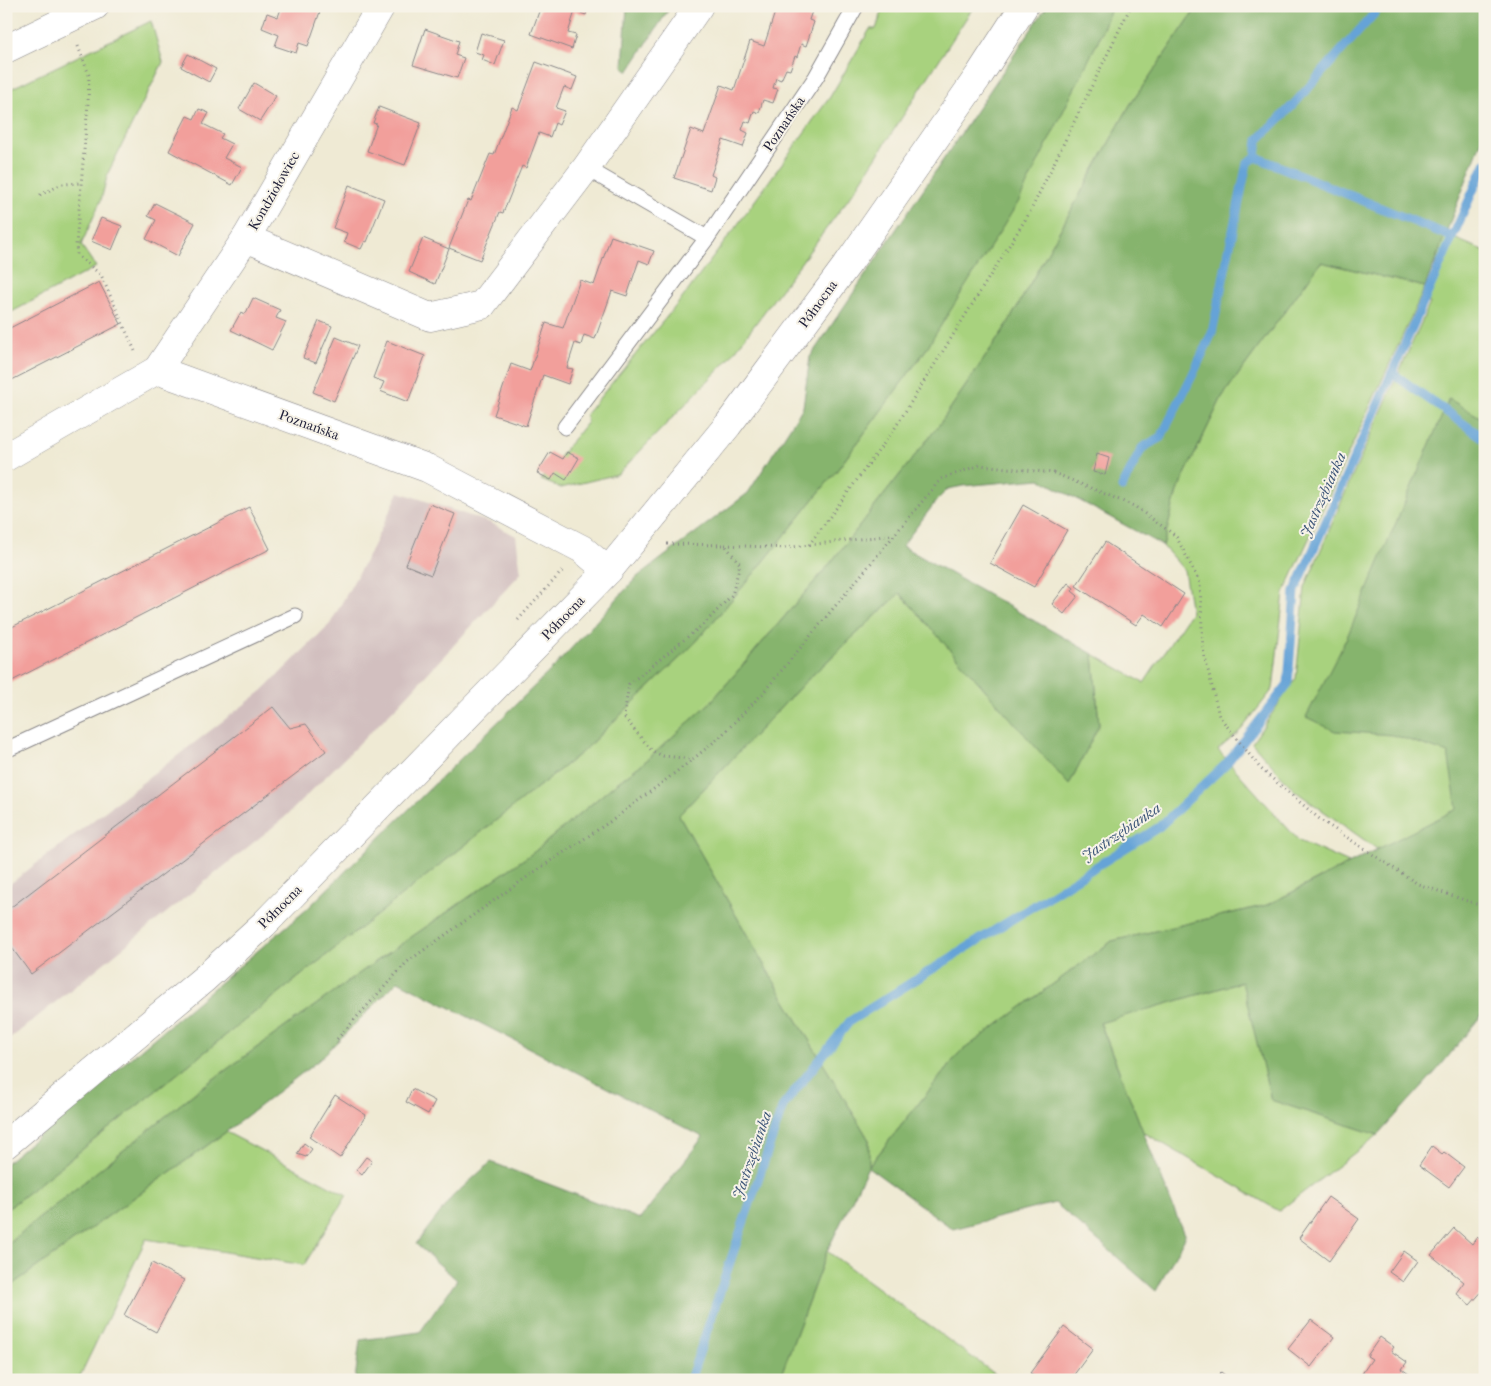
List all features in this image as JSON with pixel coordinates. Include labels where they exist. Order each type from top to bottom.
[{"type":"street","points":[[6,50],[95,6]]},
{"type":"street","name":"Kondziołowiec","points":[[152,373],[246,238],[381,6]]},
{"type":"street","points":[[246,238],[430,317],[482,305],[586,168],[699,6]]},
{"type":"street","name":"Północna","points":[[6,1144],[205,978],[264,924],[608,571],[728,425],[849,262],[980,74],[1024,6]]},
{"type":"street","points":[[6,456],[152,373]]},
{"type":"street","name":"Poznańska","points":[[152,373],[427,468],[582,549],[608,571]]},
{"type":"lane","name":"Poznańska","points":[[565,427],[707,238],[816,77],[856,6]]},
{"type":"lane","points":[[586,168],[707,238]]},
{"type":"lane","points":[[6,750],[295,616]]},
{"type":"path","points":[[809,545],[893,432],[1030,212],[1131,6]]},
{"type":"path","points":[[89,75],[76,245],[77,255],[101,275],[152,373]]},
{"type":"path","points":[[40,195],[62,184],[81,183]]},
{"type":"path","points":[[337,1039],[407,962],[537,870],[614,819],[720,737],[762,694],[941,479],[980,465],[1054,473],[1134,506],[1176,536],[1200,583],[1203,649],[1219,716],[1250,756],[1260,768],[1322,821],[1418,884],[1485,907]]},
{"type":"path","points":[[631,543],[784,548],[893,535]]},
{"type":"path","points":[[692,759],[662,756],[652,751],[624,717],[629,684],[705,623],[732,595],[740,564],[725,545]]},
{"type":"shaded area","points":[[399,492],[491,523],[516,536],[521,573],[399,704],[284,818],[6,1042],[6,887],[262,691],[330,624],[369,554]]},
{"type":"green space","points":[[627,6],[671,6],[628,72],[623,66]]},
{"type":"green space","points":[[884,6],[974,6],[855,190],[729,359],[618,474],[561,488],[541,480],[587,422],[586,414],[684,296],[830,97],[870,29],[876,29]]},
{"type":"green space","points":[[1047,6],[1112,6],[1097,43],[1019,201],[925,351],[838,469],[695,643],[582,752],[6,1210],[6,1163],[306,910],[555,666],[637,577],[748,493],[803,407],[810,357]]},
{"type":"green space","points":[[1112,6],[1198,6],[1130,105],[1007,325],[939,425],[828,566],[711,702],[647,760],[534,852],[371,965],[197,1091],[6,1245],[6,1210],[582,752],[695,643],[838,469],[925,351],[1097,43]]},
{"type":"green space","points":[[1198,6],[1485,6],[1485,132],[1425,287],[1321,262],[1222,397],[1177,491],[1163,546],[1040,479],[948,489],[937,500],[902,546],[1093,654],[1099,725],[1069,785],[900,593],[804,683],[679,815],[763,963],[869,1140],[869,1166],[959,1053],[1112,941],[1267,905],[1457,809],[1448,753],[1393,735],[1335,731],[1306,717],[1347,637],[1449,399],[1485,420],[1485,1011],[1438,1069],[1378,1135],[1271,1100],[1242,982],[1100,1023],[1185,1237],[1156,1291],[1055,1203],[953,1229],[868,1167],[827,1251],[779,1380],[355,1380],[360,1340],[420,1332],[457,1280],[416,1244],[452,1197],[491,1162],[640,1219],[703,1137],[398,981],[319,1060],[226,1132],[6,1289],[6,1245],[197,1091],[371,965],[534,852],[647,760],[711,702],[828,566],[939,425],[1007,325],[1130,105]]},
{"type":"green space","points":[[151,21],[163,62],[108,173],[101,200],[81,245],[96,267],[6,315],[6,91]]},
{"type":"green space","points":[[1444,234],[1485,251],[1485,420],[1448,399],[1392,726],[1450,752],[1466,814],[1377,849],[1295,791],[1252,743],[1296,678],[1305,587],[1430,303],[1424,302]]},
{"type":"green space","points":[[1321,262],[1425,287],[1284,593],[1273,689],[1241,730],[1218,750],[1299,841],[1349,863],[1267,905],[1112,941],[959,1053],[868,1167],[869,1140],[763,963],[679,815],[804,683],[900,593],[1069,784],[1099,725],[1093,654],[1144,683],[1191,612],[1184,570],[1163,546],[1177,491],[1222,397]]},
{"type":"green space","points":[[1243,982],[1271,1100],[1378,1135],[1279,1211],[1143,1132],[1100,1022]]},
{"type":"green space","points":[[226,1132],[347,1195],[304,1265],[146,1239],[78,1380],[18,1380],[6,1365],[6,1289]]},
{"type":"green space","points":[[827,1251],[1003,1380],[779,1380]]},
{"type":"building","points":[[282,6],[322,6],[308,46],[299,43],[296,53],[275,46],[279,35],[262,28],[267,13],[278,17]]},
{"type":"building","points":[[541,6],[588,6],[586,15],[575,11],[568,33],[576,35],[572,49],[531,34]]},
{"type":"building","points":[[777,6],[824,6],[823,11],[813,8],[809,20],[814,22],[806,46],[801,44],[790,70],[786,69],[781,80],[776,78],[773,88],[778,89],[773,103],[763,100],[759,113],[754,111],[750,123],[745,121],[742,130],[748,133],[743,147],[723,140],[711,175],[715,177],[711,190],[674,178],[691,129],[704,134],[721,85],[734,90],[750,41],[764,46]]},
{"type":"building","points":[[425,29],[459,41],[455,55],[464,58],[457,78],[413,65]]},
{"type":"building","points":[[481,33],[504,40],[495,65],[482,60],[484,55],[475,52]]},
{"type":"building","points":[[188,54],[216,69],[209,82],[181,67]]},
{"type":"building","points":[[536,62],[577,77],[572,90],[564,87],[556,108],[565,111],[559,125],[555,123],[550,137],[539,133],[526,168],[522,166],[503,213],[500,212],[480,260],[449,248],[468,200],[471,201],[490,154],[494,155],[512,107],[518,110]]},
{"type":"building","points":[[254,83],[276,96],[260,121],[239,109]]},
{"type":"building","points":[[379,107],[421,123],[405,165],[367,151],[377,124],[373,123]]},
{"type":"building","points":[[199,109],[209,113],[203,124],[223,134],[220,138],[232,144],[224,158],[242,167],[232,185],[169,151],[187,116],[194,119]]},
{"type":"building","points":[[349,185],[384,199],[367,242],[365,241],[361,249],[344,242],[347,233],[333,228]]},
{"type":"building","points":[[155,203],[195,223],[178,256],[146,239],[156,220],[148,216]]},
{"type":"building","points":[[101,218],[122,226],[112,250],[91,241]]},
{"type":"building","points":[[611,236],[654,251],[649,264],[639,260],[627,296],[612,291],[595,339],[584,335],[581,345],[575,343],[567,368],[573,369],[568,384],[543,375],[526,426],[494,415],[511,364],[530,371],[546,323],[563,328],[580,280],[594,285]]},
{"type":"building","points":[[423,238],[449,249],[435,284],[409,272]]},
{"type":"building","points":[[99,282],[121,324],[6,383],[6,330]]},
{"type":"building","points":[[253,298],[280,310],[276,318],[286,322],[272,350],[231,330],[241,312],[245,315]]},
{"type":"building","points":[[319,321],[332,326],[316,363],[303,358]]},
{"type":"building","points":[[336,337],[358,346],[334,401],[313,392]]},
{"type":"building","points":[[387,341],[425,356],[408,402],[380,391],[384,382],[373,378]]},
{"type":"building","points":[[550,452],[563,459],[567,452],[579,458],[566,480],[555,473],[551,480],[537,473]]},
{"type":"building","points":[[1097,454],[1109,458],[1105,475],[1093,472]]},
{"type":"building","points":[[430,504],[455,514],[431,575],[406,565]]},
{"type":"building","points":[[1023,505],[1067,530],[1034,587],[990,563]]},
{"type":"building","points":[[249,507],[270,549],[6,684],[6,630]]},
{"type":"building","points":[[1105,542],[1184,594],[1163,627],[1144,614],[1136,625],[1076,586]]},
{"type":"building","points":[[1068,583],[1074,588],[1072,591],[1078,596],[1064,614],[1052,604]]},
{"type":"building","points":[[273,707],[290,728],[306,724],[326,751],[31,974],[9,944],[6,945],[6,911]]},
{"type":"building","points":[[412,1089],[435,1101],[428,1114],[406,1102]]},
{"type":"building","points":[[335,1095],[366,1115],[340,1158],[309,1137]]},
{"type":"building","points":[[304,1143],[312,1149],[306,1157],[297,1154]]},
{"type":"building","points":[[1432,1146],[1442,1154],[1444,1152],[1464,1167],[1449,1187],[1419,1165]]},
{"type":"building","points":[[366,1157],[372,1161],[362,1175],[356,1170]]},
{"type":"building","points":[[1328,1197],[1359,1219],[1329,1261],[1299,1238]]},
{"type":"building","points":[[1454,1228],[1472,1244],[1477,1237],[1485,1243],[1485,1248],[1482,1251],[1485,1254],[1485,1288],[1470,1305],[1456,1293],[1464,1282],[1431,1255]]},
{"type":"building","points":[[1404,1251],[1418,1261],[1403,1282],[1389,1272]]},
{"type":"building","points":[[152,1263],[184,1280],[156,1332],[124,1315]]},
{"type":"building","points":[[1311,1320],[1334,1337],[1311,1367],[1288,1349]]},
{"type":"building","points":[[1064,1327],[1093,1349],[1070,1380],[1038,1380],[1030,1373]]},
{"type":"building","points":[[1380,1337],[1394,1347],[1391,1351],[1407,1362],[1402,1369],[1410,1375],[1407,1380],[1362,1380],[1359,1378],[1372,1359],[1367,1356]]},
{"type":"building","points":[[1221,1372],[1231,1380],[1214,1380]]},
{"type":"waterway","points":[[1256,157],[1258,140],[1294,104],[1381,6]]},
{"type":"waterway","points":[[1256,157],[1452,237]]},
{"type":"waterway","points":[[1122,487],[1142,448],[1161,437],[1212,333],[1247,163],[1256,157]]},
{"type":"waterway","name":"Jastrzębianka","points":[[690,1380],[783,1106],[850,1021],[1159,827],[1226,764],[1288,684],[1295,591],[1485,164]]},
{"type":"waterway","points":[[1392,373],[1485,439]]}]
